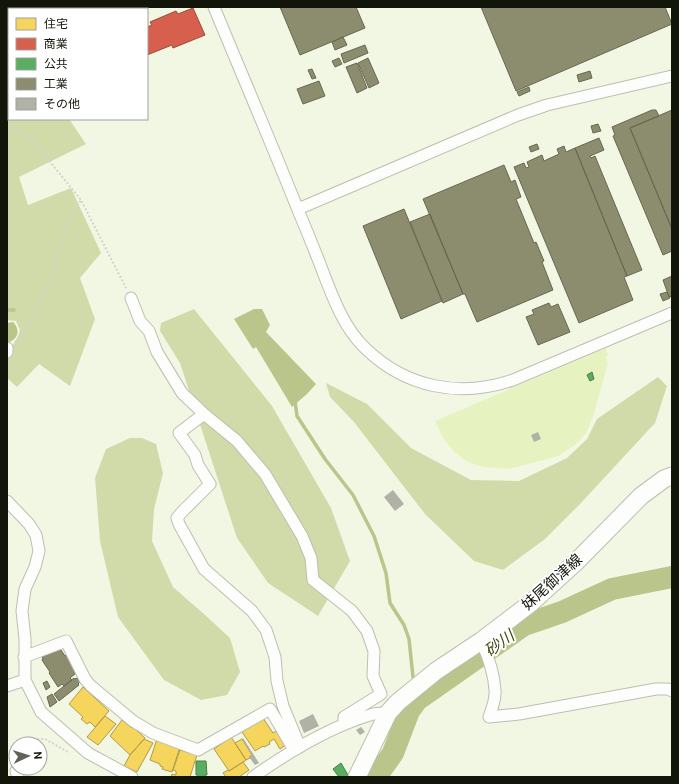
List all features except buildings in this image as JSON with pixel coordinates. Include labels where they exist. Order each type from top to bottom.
[{"type":"main road","name":"妹尾御津線","points":[[357,777],[388,713],[398,702],[436,672],[484,649],[531,603],[553,584],[642,496],[664,479],[672,476]]},
{"type":"street","points":[[214,7],[335,301],[353,334],[363,347],[383,364],[408,378],[449,389],[496,386],[672,313]]},
{"type":"street","points":[[298,209],[518,115],[547,105],[672,76]]},
{"type":"street","points":[[131,298],[140,321],[149,331],[157,352],[182,392],[204,414],[237,441],[265,474],[302,536],[310,558],[313,580],[352,611],[367,631],[374,651],[373,676],[381,694],[344,717],[344,724]]},
{"type":"street","points":[[204,414],[179,433],[195,455],[198,465],[210,484],[177,518],[204,569],[252,611],[266,630],[275,657],[277,681],[283,706],[297,749]]},
{"type":"street","points":[[7,501],[29,524],[36,535],[39,552],[35,567],[25,589],[22,611],[25,639],[25,680],[41,712],[88,753],[132,777]]},
{"type":"street","points":[[24,657],[66,641],[85,679],[133,721],[153,733],[198,750],[270,709],[297,749]]},
{"type":"street","points":[[484,649],[495,690],[489,717],[519,714],[656,690],[672,691]]},
{"type":"street","points":[[7,686],[25,680]]},
{"type":"street","points":[[253,777],[297,749],[344,724],[371,714],[388,713]]},
{"type":"path","points":[[7,126],[29,136],[81,200],[131,298]]},
{"type":"path","points":[[7,349],[22,337],[52,276],[67,221],[81,200]]},
{"type":"path","points":[[7,759],[14,745],[21,741],[32,739],[45,739],[69,752]]},
{"type":"shaded area","points":[[7,36],[8,120],[70,120],[86,144],[19,177],[28,205],[71,188],[101,253],[80,278],[95,319],[70,386],[39,364],[17,387],[7,378],[9,354],[20,330],[16,321],[7,320]]},
{"type":"shaded area","points":[[194,309],[272,406],[331,508],[350,561],[318,616],[268,583],[237,538],[180,363],[160,331],[161,323]]},
{"type":"shaded area","points":[[254,309],[262,309],[270,325],[266,332],[316,384],[292,407],[256,347],[253,349],[234,319]]},
{"type":"shaded area","points":[[13,322],[18,331],[14,340],[7,343],[7,323]]},
{"type":"shaded area","points":[[606,348],[608,363],[593,417],[586,433],[575,445],[558,456],[509,469],[483,467],[468,462],[453,451],[443,438],[435,421]]},
{"type":"shaded area","points":[[658,377],[667,386],[655,423],[580,504],[545,539],[503,570],[474,561],[425,514],[354,422],[330,397],[326,383],[367,404],[411,448],[471,480],[519,481],[567,458],[587,439],[597,419]]},
{"type":"shaded area","points":[[130,438],[142,438],[156,444],[163,473],[154,509],[152,541],[173,587],[230,638],[240,672],[227,695],[201,700],[164,680],[118,617],[100,541],[95,478],[106,449]]},
{"type":"waterway","points":[[7,310],[14,310]]},
{"type":"waterway","points":[[295,401],[297,416],[325,459],[353,495],[374,536],[386,573],[390,603],[404,625],[409,639],[413,677]]},
{"type":"waterway","name":"砂川","points":[[376,777],[393,753],[409,711],[417,700],[524,625],[562,612],[612,589],[672,577]]}]
